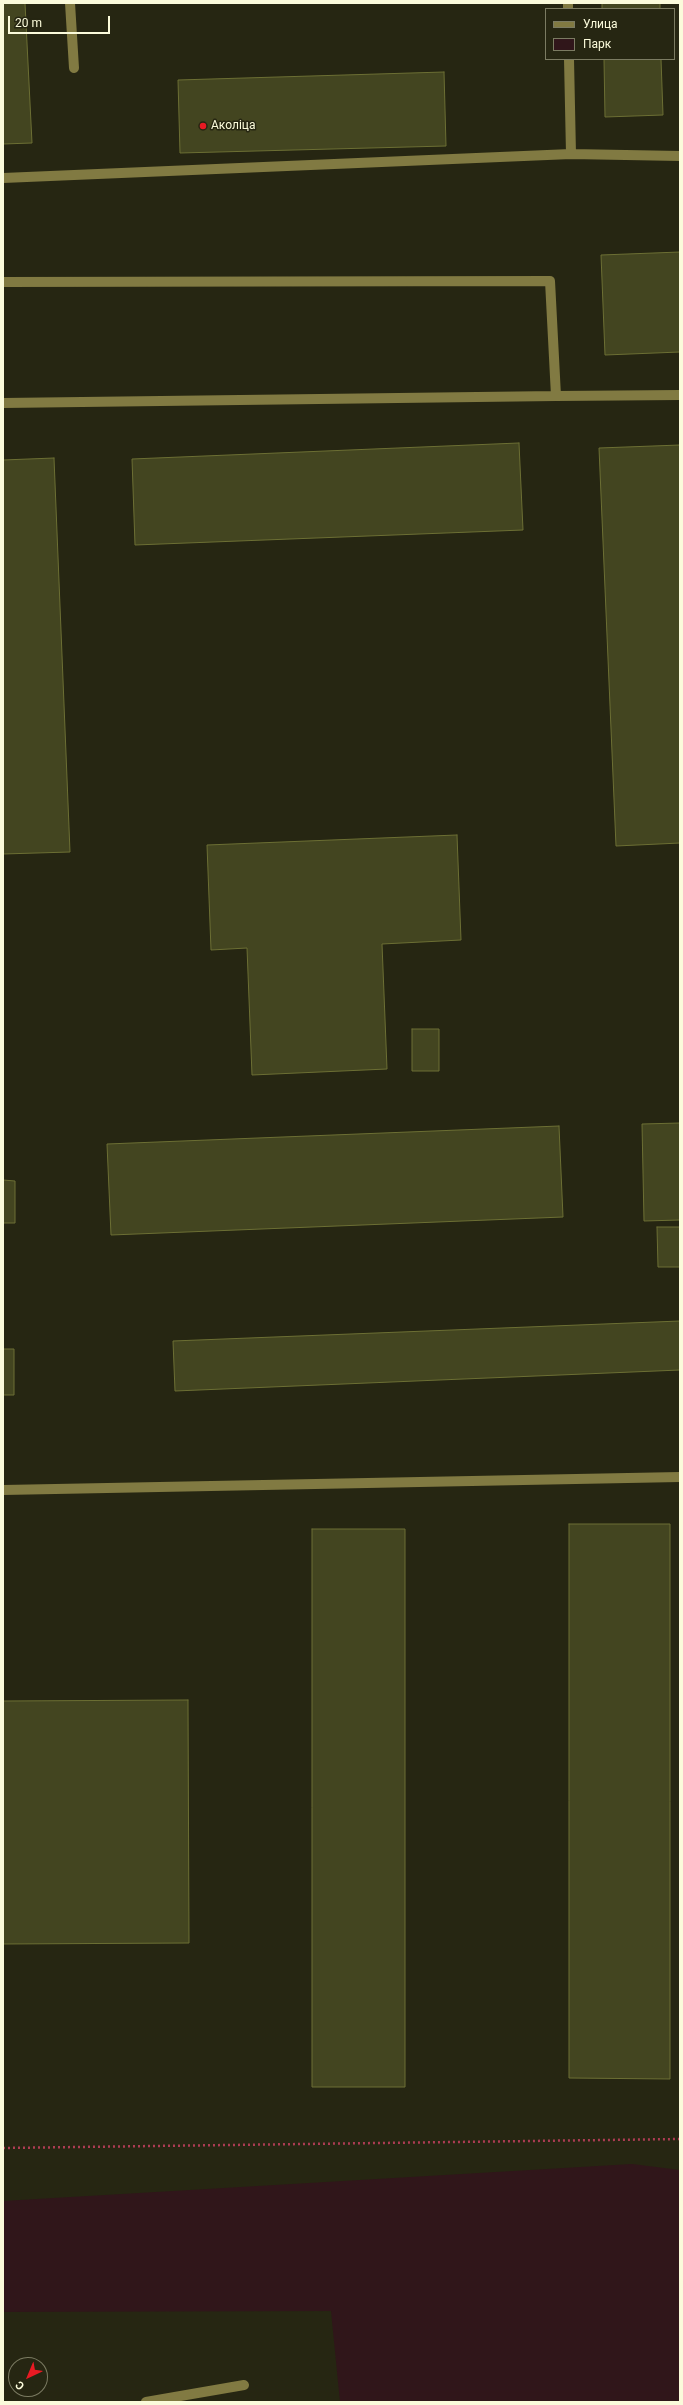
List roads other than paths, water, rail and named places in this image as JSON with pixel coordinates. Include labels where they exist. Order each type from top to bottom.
[{"type":"street","points":[[70,3],[74,68]]},
{"type":"street","points":[[569,60],[571,154]]},
{"type":"street","points":[[3,178],[571,154],[680,156]]},
{"type":"street","points":[[3,282],[550,280],[556,396]]},
{"type":"street","points":[[3,403],[680,395]]},
{"type":"street","points":[[3,1490],[680,1477]]},
{"type":"street","points":[[146,2402],[244,2385]]},
{"type":"place","name":"Аколіца","points":[[203,126]]}]
